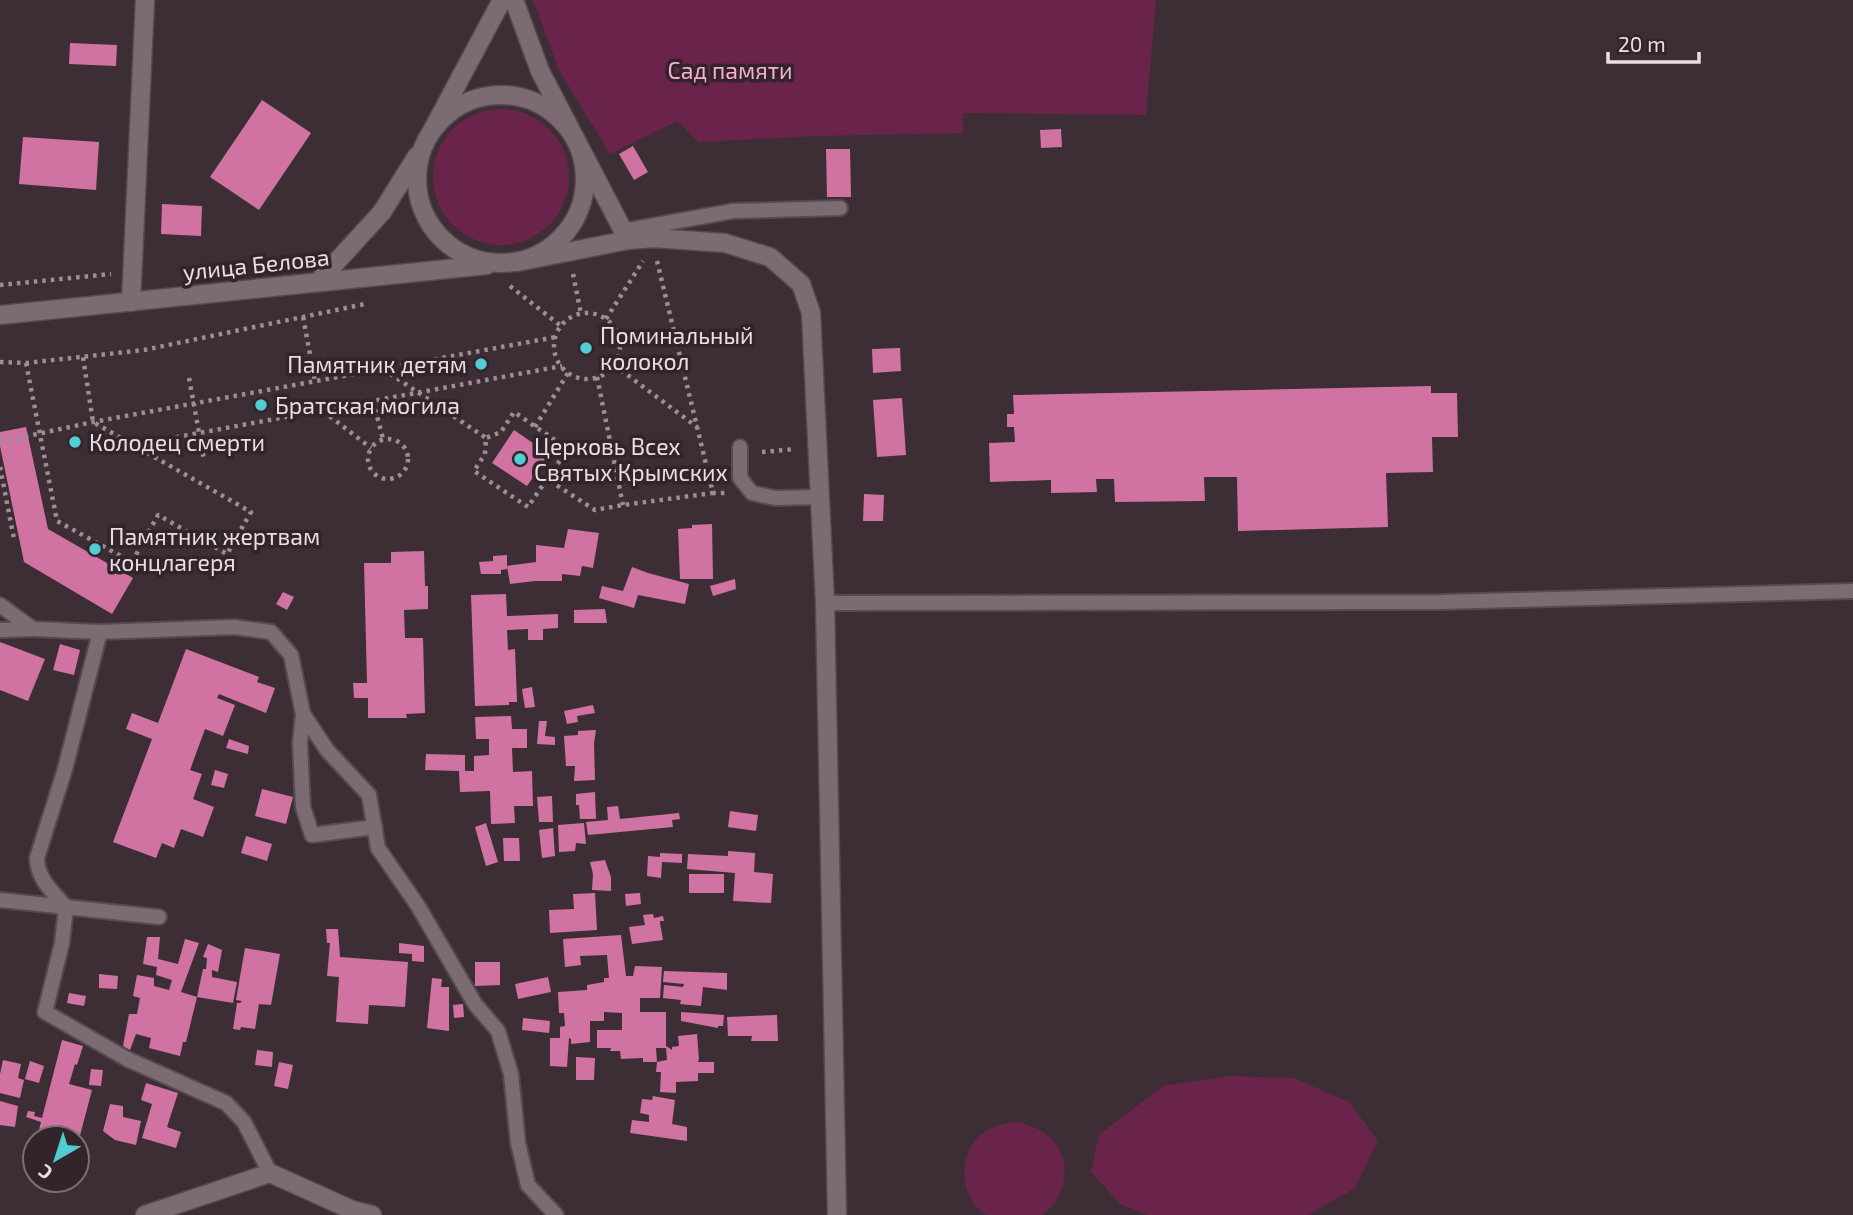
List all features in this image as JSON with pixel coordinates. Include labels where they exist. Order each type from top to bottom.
[{"type":"street","points":[[131,302],[145,0]]},
{"type":"street","points":[[502,0],[423,146],[418,166],[417,186],[421,206],[430,224],[443,240],[459,252],[477,260],[497,263],[517,262],[625,235],[725,243],[770,257],[800,284],[811,313],[825,603],[837,1215]]},
{"type":"street","points":[[514,0],[540,71],[625,235]]},
{"type":"street","points":[[318,282],[382,212],[433,129],[447,114],[464,103],[483,96],[523,98],[542,106],[558,117],[572,133],[581,151],[585,192],[579,212],[569,230],[555,245],[537,256],[517,262]]},
{"type":"street","name":"улица Белова","points":[[0,315],[517,262]]},
{"type":"street","points":[[145,1215],[270,1173],[352,1210],[372,1215]]},
{"type":"lane","points":[[625,235],[733,211],[840,208]]},
{"type":"lane","points":[[740,450],[740,478],[752,493],[775,498],[820,497]]},
{"type":"lane","points":[[825,603],[1441,603],[1853,591]]},
{"type":"lane","points":[[0,605],[33,629]]},
{"type":"lane","points":[[0,630],[100,632],[234,627],[271,632],[291,655],[303,714],[300,743],[303,807],[312,835],[375,827]]},
{"type":"lane","points":[[100,632],[65,769],[37,858],[37,867],[43,881],[66,907],[62,943],[45,1012],[127,1059],[226,1103],[244,1122],[270,1173]]},
{"type":"lane","points":[[303,714],[327,750],[369,795],[378,848],[418,906],[475,1004],[498,1031],[511,1074],[518,1143],[528,1185],[555,1215]]},
{"type":"lane","points":[[0,900],[159,917]]},
{"type":"path","points":[[655,253],[713,493]]},
{"type":"path","points":[[606,319],[647,255],[635,257]]},
{"type":"path","points":[[572,268],[581,314]]},
{"type":"path","points":[[0,285],[131,272]]},
{"type":"path","points":[[502,280],[561,326]]},
{"type":"path","points":[[0,362],[26,363],[144,350],[371,303]]},
{"type":"path","points":[[581,314],[593,314],[606,319],[618,334],[620,345],[619,356],[614,365],[605,374],[597,377],[580,378],[568,373],[559,364],[555,352],[556,337],[561,326],[581,314]]},
{"type":"path","points":[[303,317],[315,381]]},
{"type":"path","points":[[0,442],[93,422],[556,337]]},
{"type":"path","points":[[83,357],[93,422]]},
{"type":"path","points":[[26,363],[57,520],[132,562],[158,515],[227,554],[251,512],[93,422]]},
{"type":"path","points":[[614,365],[697,427]]},
{"type":"path","points":[[134,445],[562,366]]},
{"type":"path","points":[[383,369],[486,438]]},
{"type":"path","points":[[535,427],[568,373]]},
{"type":"path","points":[[597,377],[623,505]]},
{"type":"path","points":[[189,378],[204,460]]},
{"type":"path","points":[[373,401],[383,439]]},
{"type":"path","points":[[323,410],[371,448]]},
{"type":"path","points":[[514,412],[568,449],[528,507],[474,471],[485,454],[486,438],[501,432],[514,412]]},
{"type":"path","points":[[383,439],[396,439],[404,444],[408,453],[409,462],[399,476],[385,479],[370,469],[368,459],[371,448],[383,439]]},
{"type":"path","points":[[740,450],[796,449],[797,458]]},
{"type":"path","points":[[0,467],[14,539]]},
{"type":"path","points":[[547,479],[595,510],[713,493],[752,493]]},
{"type":"green space","name":"Сад памяти","points":[[533,0],[1156,0],[1146,115],[963,113],[963,133],[699,142],[677,121],[610,154],[559,70]]},
{"type":"green space","points":[[501,109],[527,114],[549,129],[564,151],[569,177],[564,203],[549,225],[527,240],[501,245],[475,240],[453,225],[438,203],[433,177],[438,151],[453,129],[475,114]]},
{"type":"green space","points":[[1230,1076],[1293,1078],[1349,1102],[1378,1141],[1355,1188],[1308,1215],[1148,1215],[1120,1204],[1091,1172],[1099,1135],[1163,1086]]},
{"type":"green space","points":[[1017,1122],[1040,1130],[1056,1144],[1064,1165],[1062,1187],[1051,1207],[1042,1215],[986,1215],[976,1207],[970,1197],[964,1173],[966,1161],[976,1140],[986,1131]]},
{"type":"building","points":[[70,43],[117,45],[116,66],[69,64]]},
{"type":"building","points":[[262,100],[311,133],[259,210],[210,177]]},
{"type":"building","points":[[1061,129],[1062,147],[1041,148],[1040,130]]},
{"type":"building","points":[[23,137],[99,142],[96,190],[19,184]]},
{"type":"building","points":[[633,146],[648,172],[634,180],[619,154]]},
{"type":"building","points":[[826,149],[850,149],[851,197],[827,197]]},
{"type":"building","points":[[162,204],[202,206],[201,236],[161,234]]},
{"type":"building","points":[[900,348],[901,371],[873,373],[872,349]]},
{"type":"building","points":[[1431,386],[1431,393],[1457,393],[1458,437],[1432,437],[1433,472],[1386,473],[1388,527],[1238,531],[1237,477],[1204,477],[1205,501],[1115,502],[1114,479],[1096,479],[1097,492],[1051,493],[1051,480],[990,482],[989,443],[1015,442],[1014,427],[1007,427],[1007,414],[1014,414],[1013,395]]},
{"type":"building","points":[[902,398],[906,455],[877,457],[873,400]]},
{"type":"building","points":[[26,427],[48,529],[133,578],[112,614],[24,562],[0,446],[0,432]]},
{"type":"building","name":"Церковь Всех Святых Крымских","points":[[514,430],[549,454],[527,486],[492,463]]},
{"type":"building","points":[[864,494],[884,495],[883,521],[863,521]]},
{"type":"building","points":[[712,524],[713,579],[680,579],[678,529]]},
{"type":"building","points":[[568,529],[599,533],[593,568],[582,566],[580,576],[562,574],[562,581],[510,584],[507,566],[536,562],[536,545],[564,548]]},
{"type":"building","points":[[424,551],[428,609],[404,610],[405,638],[423,638],[425,713],[406,714],[407,718],[368,718],[368,698],[354,698],[353,683],[367,683],[364,563],[391,563],[391,552]]},
{"type":"building","points":[[507,555],[507,569],[501,570],[501,574],[481,574],[479,562],[493,561],[493,556]]},
{"type":"building","points":[[632,567],[689,584],[685,604],[638,595],[634,608],[599,598],[602,586],[623,591]]},
{"type":"building","points":[[735,579],[736,589],[713,596],[710,586]]},
{"type":"building","points":[[283,592],[294,597],[287,610],[276,604]]},
{"type":"building","points":[[506,594],[507,616],[558,614],[558,628],[543,629],[543,640],[528,640],[528,629],[507,630],[508,650],[515,649],[517,702],[509,702],[509,705],[475,706],[471,595]]},
{"type":"building","points":[[605,609],[607,623],[574,623],[574,610]]},
{"type":"building","points":[[0,642],[45,659],[28,701],[0,690]]},
{"type":"building","points":[[60,644],[80,650],[74,675],[53,670]]},
{"type":"building","points":[[186,649],[259,677],[257,682],[275,688],[266,713],[219,694],[217,698],[235,705],[223,736],[205,729],[190,770],[202,774],[193,799],[214,807],[203,837],[181,829],[174,848],[162,843],[156,858],[113,842],[152,739],[126,729],[132,713],[158,723]]},
{"type":"building","points":[[532,687],[535,707],[525,708],[522,689]]},
{"type":"building","points":[[593,705],[595,713],[577,716],[578,722],[567,724],[564,711]]},
{"type":"building","points":[[511,716],[512,729],[527,729],[527,748],[512,748],[513,772],[532,771],[533,806],[514,806],[515,823],[491,824],[490,791],[460,792],[459,771],[425,770],[426,754],[465,755],[465,771],[474,771],[474,756],[489,755],[489,739],[476,739],[475,717]]},
{"type":"building","points":[[539,721],[547,721],[545,736],[555,737],[555,745],[537,744]]},
{"type":"building","points":[[596,730],[595,780],[574,781],[575,766],[566,766],[564,736],[578,735],[578,731]]},
{"type":"building","points":[[229,739],[249,746],[248,754],[226,748]]},
{"type":"building","points":[[215,770],[228,774],[224,788],[211,785]]},
{"type":"building","points":[[262,789],[293,797],[286,824],[255,816]]},
{"type":"building","points":[[595,792],[596,819],[580,819],[576,794]]},
{"type":"building","points":[[552,796],[553,822],[539,822],[537,797]]},
{"type":"building","points":[[618,806],[620,819],[679,813],[680,819],[672,820],[673,827],[588,835],[586,822],[608,820],[607,807]]},
{"type":"building","points":[[730,811],[758,815],[756,831],[728,827]]},
{"type":"building","points":[[486,823],[498,862],[486,866],[475,827]]},
{"type":"building","points":[[584,823],[586,844],[576,843],[575,851],[559,852],[558,825]]},
{"type":"building","points":[[553,828],[555,856],[542,858],[539,830]]},
{"type":"building","points":[[246,836],[272,844],[267,861],[241,853]]},
{"type":"building","points":[[503,838],[519,838],[520,861],[504,861]]},
{"type":"building","points":[[728,851],[755,853],[754,872],[773,874],[771,903],[733,901],[735,873],[687,869],[688,854],[728,856]]},
{"type":"building","points":[[660,853],[682,854],[682,863],[662,862],[661,878],[647,876],[648,856],[660,857]]},
{"type":"building","points":[[605,860],[611,877],[611,891],[592,890],[593,874],[590,862]]},
{"type":"building","points":[[689,874],[724,874],[724,893],[689,893]]},
{"type":"building","points":[[595,893],[597,930],[550,933],[549,910],[574,909],[573,894]]},
{"type":"building","points":[[640,893],[641,904],[626,906],[625,894]]},
{"type":"building","points":[[653,914],[654,918],[663,916],[664,921],[660,923],[663,940],[632,944],[629,927],[645,925],[643,915]]},
{"type":"building","points":[[326,929],[338,929],[340,957],[408,962],[405,1007],[369,1005],[368,1024],[336,1022],[339,977],[327,976],[330,943],[327,943]]},
{"type":"building","points":[[621,935],[626,976],[633,976],[635,966],[662,967],[660,998],[640,998],[640,1012],[666,1012],[666,1046],[672,1050],[672,1047],[679,1046],[678,1036],[697,1034],[698,1062],[714,1062],[714,1073],[698,1073],[698,1081],[676,1082],[676,1093],[660,1092],[661,1072],[656,1072],[657,1062],[643,1062],[643,1058],[621,1059],[620,1051],[597,1048],[597,1030],[622,1030],[622,1013],[604,1012],[604,1021],[590,1021],[590,1042],[571,1044],[569,1038],[567,1067],[550,1066],[550,1038],[560,1038],[560,1027],[565,1026],[564,1013],[559,1013],[558,992],[587,990],[587,985],[604,982],[604,978],[609,978],[607,955],[580,956],[581,965],[565,967],[563,939]],"holes":[[[656,1048],[666,1048],[667,1060],[657,1062]]]},
{"type":"building","points":[[147,937],[160,937],[158,959],[178,964],[185,939],[199,943],[181,992],[197,997],[180,1056],[149,1048],[151,1038],[136,1034],[130,1050],[123,1046],[129,1014],[137,1014],[140,998],[133,996],[137,975],[154,978],[154,986],[169,990],[172,980],[156,975],[157,967],[143,964]]},
{"type":"building","points":[[399,943],[424,946],[424,962],[412,961],[412,954],[399,953]]},
{"type":"building","points":[[208,944],[222,950],[218,972],[212,970],[212,977],[237,982],[233,1003],[197,997],[203,969],[206,969],[207,958],[203,957]]},
{"type":"building","points":[[245,948],[280,954],[271,1005],[259,1004],[255,1029],[241,1027],[240,1030],[233,1029],[237,1003],[242,1001],[236,1000]]},
{"type":"building","points":[[475,962],[500,962],[500,985],[475,986]]},
{"type":"building","points":[[664,971],[727,973],[727,990],[703,987],[701,1006],[680,1004],[681,1000],[663,998],[664,985],[683,987],[684,984],[663,982]]},
{"type":"building","points":[[99,974],[118,976],[117,989],[99,988]]},
{"type":"building","points":[[548,977],[551,992],[518,999],[515,984]]},
{"type":"building","points":[[432,978],[442,979],[441,987],[449,987],[449,1031],[427,1028]]},
{"type":"building","points":[[69,993],[86,996],[84,1006],[67,1003]]},
{"type":"building","points":[[463,1004],[464,1017],[454,1018],[453,1005]]},
{"type":"building","points":[[681,1012],[724,1015],[723,1026],[718,1028],[681,1021]]},
{"type":"building","points":[[777,1015],[778,1041],[751,1041],[752,1036],[728,1036],[727,1017]]},
{"type":"building","points":[[523,1018],[550,1021],[549,1033],[522,1030]]},
{"type":"building","points":[[62,1040],[83,1046],[69,1084],[92,1090],[83,1124],[40,1124],[26,1117],[28,1111],[35,1112],[34,1116],[42,1118]]},
{"type":"building","points":[[257,1050],[273,1052],[272,1067],[255,1065]]},
{"type":"building","points":[[576,1057],[595,1058],[594,1080],[576,1080]]},
{"type":"building","points":[[3,1060],[21,1064],[18,1078],[24,1080],[20,1098],[0,1093]]},
{"type":"building","points":[[30,1061],[44,1066],[39,1083],[25,1079]]},
{"type":"building","points":[[279,1062],[293,1065],[288,1089],[274,1086]]},
{"type":"building","points":[[91,1069],[103,1070],[101,1086],[89,1085]]},
{"type":"building","points":[[146,1083],[178,1093],[167,1127],[181,1132],[176,1148],[142,1138],[152,1104],[141,1100]]},
{"type":"building","points":[[653,1096],[675,1100],[672,1124],[687,1127],[687,1141],[630,1133],[632,1120],[649,1122],[649,1115],[640,1113],[642,1099],[652,1100]]},
{"type":"building","points":[[0,1101],[18,1106],[15,1127],[0,1125]]},
{"type":"building","points":[[110,1104],[123,1106],[123,1117],[141,1121],[136,1145],[115,1140],[103,1131]]},
{"type":"place","name":"Поминальный колокол","points":[[586,348]]},
{"type":"place","name":"Памятник детям","points":[[481,364]]},
{"type":"place","name":"Братская могила","points":[[261,405]]},
{"type":"place","name":"Колодец смерти","points":[[75,442]]},
{"type":"place","name":"Церковь Всех Святых Крымских","points":[[520,459]]},
{"type":"place","name":"Памятник жертвам концлагеря","points":[[95,549]]}]
